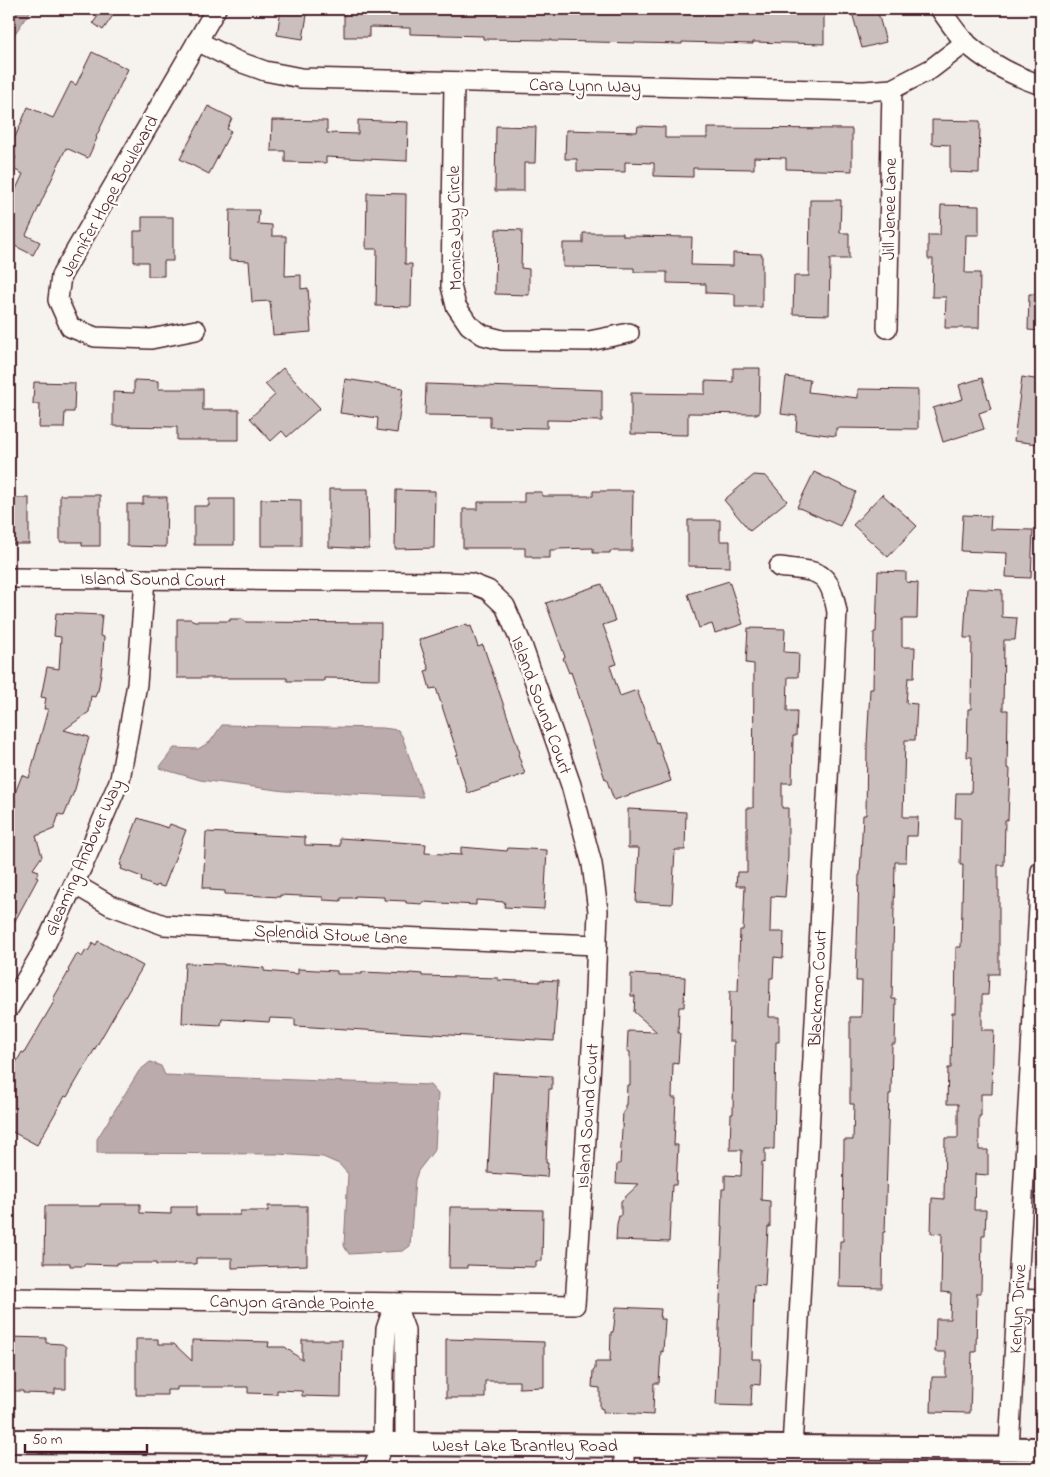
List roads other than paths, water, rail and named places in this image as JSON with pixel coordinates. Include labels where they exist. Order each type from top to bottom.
[{"type":"street","name":"Jennifer Hope Boulevard","points":[[196,330],[151,339],[95,337],[70,328],[58,300],[61,276],[216,9]]},
{"type":"street","points":[[940,9],[966,42],[990,61],[1019,78],[1041,85]]},
{"type":"street","name":"Cara Lynn Way","points":[[197,41],[237,61],[265,71],[301,78],[864,91],[892,89],[931,69],[966,42]]},
{"type":"street","name":"Monica Joy Circle","points":[[454,82],[451,286],[456,306],[469,325],[483,335],[502,340],[589,341],[629,333]]},
{"type":"street","name":"Jill Jenee Lane","points":[[887,328],[892,89]]},
{"type":"street","name":"Blackmon Court","points":[[779,567],[816,572],[827,581],[834,596],[837,612],[792,1448]]},
{"type":"street","name":"Island Sound Court","points":[[9,578],[470,583],[488,590],[505,606],[522,645],[570,785],[592,864],[598,911],[594,1017],[575,1305]]},
{"type":"street","name":"Gleaming Andover Way","points":[[9,1008],[41,954],[88,856],[120,779],[137,684],[145,579]]},
{"type":"street","name":"Kenlyn Drive","points":[[1009,1449],[1017,1299],[1036,1049],[1041,871]]},
{"type":"street","name":"Splendid Stowe Lane","points":[[74,884],[110,906],[164,925],[597,945]]},
{"type":"street","name":"Canyon Grande Pointe","points":[[9,1298],[575,1305]]},
{"type":"street","points":[[1017,1299],[1041,1300]]},
{"type":"street","points":[[374,1468],[374,1465],[394,1444],[406,1330],[395,1303]]},
{"type":"street","name":"West Lake Brantley Road","points":[[9,1441],[1041,1449]]},
{"type":"street","points":[[624,1445],[624,1468]]}]
